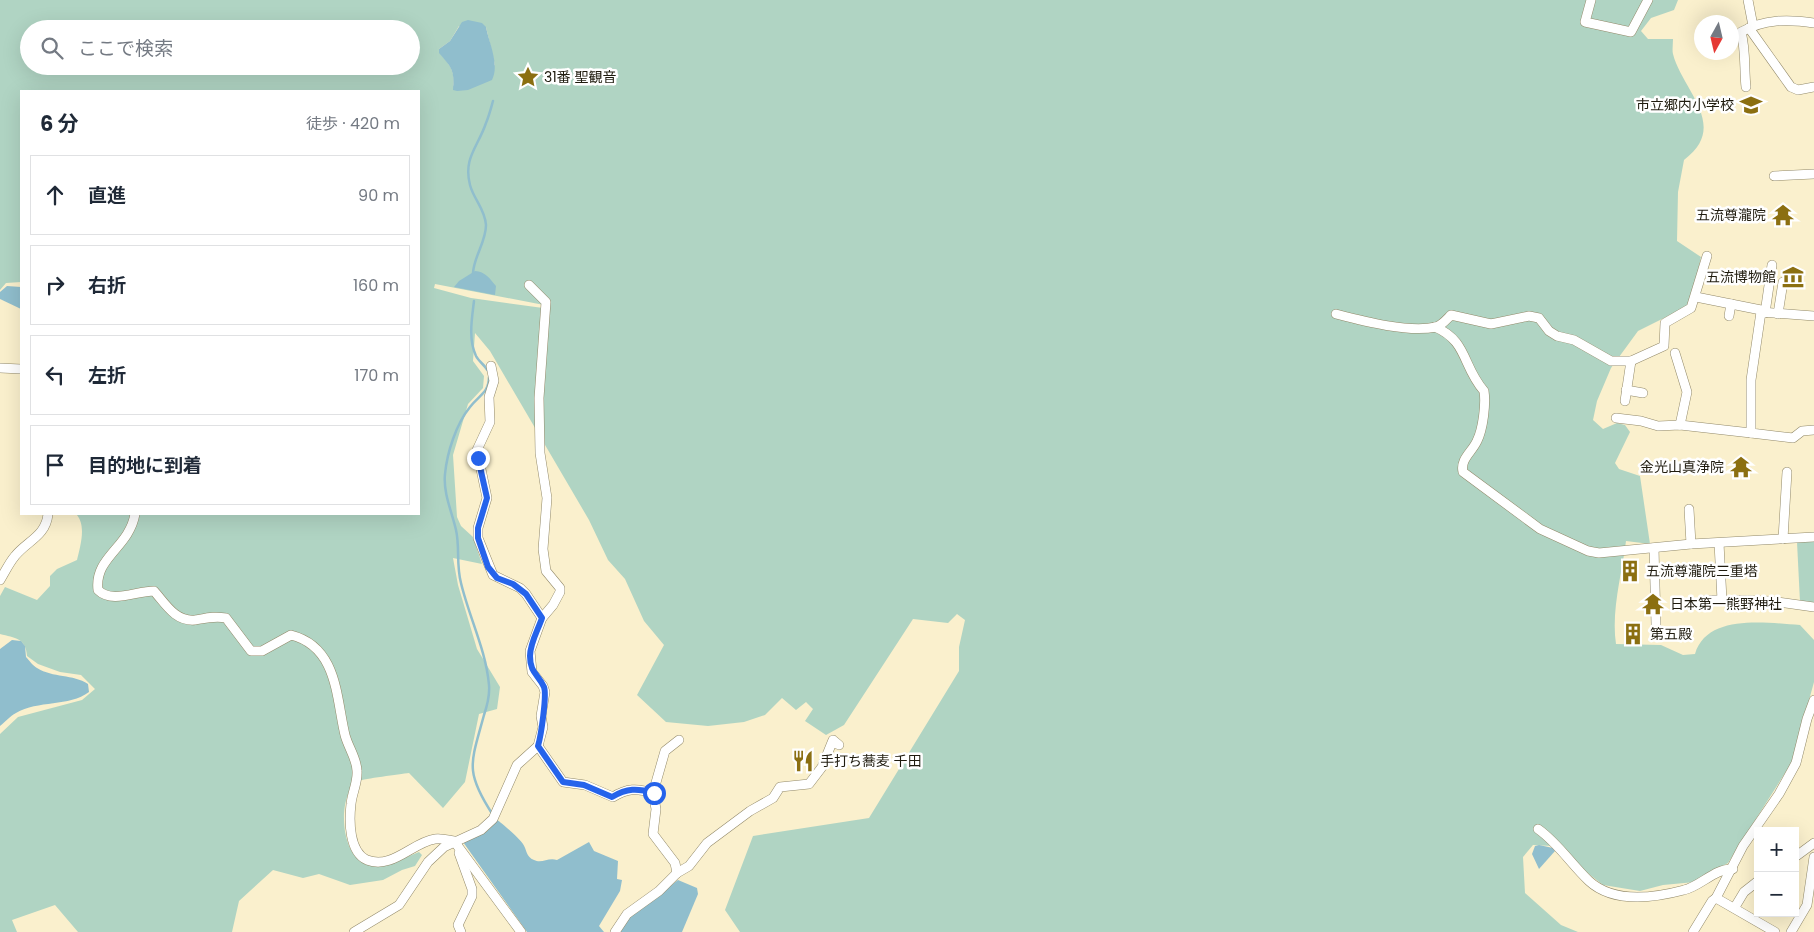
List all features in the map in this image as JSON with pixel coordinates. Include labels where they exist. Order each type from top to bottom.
[{"type":"street","points":[[1591,0],[1585,22],[1631,32],[1648,0]]},
{"type":"street","points":[[1748,0],[1751,27],[1792,87],[1798,90],[1814,87]]},
{"type":"street","points":[[1746,87],[1743,59],[1745,46],[1741,32],[1751,27],[1780,20],[1814,24]]},
{"type":"street","points":[[1774,176],[1814,174]]},
{"type":"street","points":[[1435,327],[1446,322],[1451,316],[1491,324],[1529,316],[1539,318],[1557,336],[1574,340],[1611,360],[1630,361],[1664,346],[1666,323],[1691,308],[1696,297],[1706,256]]},
{"type":"street","points":[[1751,433],[1750,380],[1772,265]]},
{"type":"street","points":[[1778,314],[1782,282]]},
{"type":"street","points":[[354,932],[399,905],[428,862],[454,841],[481,830],[494,816],[517,765],[538,746],[543,727],[541,716],[545,692],[543,686],[532,672],[530,658],[532,643],[542,618],[554,605],[560,588],[546,571],[543,549],[547,498],[539,447],[539,398],[546,302],[529,285]]},
{"type":"street","points":[[1696,297],[1761,310],[1763,312],[1814,316]]},
{"type":"street","points":[[1729,316],[1731,304]]},
{"type":"street","points":[[1336,314],[1373,324],[1435,327],[1456,339],[1470,372],[1484,391],[1478,440],[1464,460],[1463,472],[1540,529],[1588,551],[1814,537]]},
{"type":"street","points":[[1675,353],[1687,392],[1680,424]]},
{"type":"street","points":[[1625,401],[1630,361]]},
{"type":"street","points":[[491,366],[494,381],[488,397],[490,422],[477,450],[487,498],[478,528],[478,538],[493,575],[520,588],[542,618]]},
{"type":"street","points":[[0,368],[20,369]]},
{"type":"street","points":[[1626,390],[1643,393]]},
{"type":"street","points":[[1616,418],[1641,421],[1658,426],[1680,424],[1793,438],[1802,431],[1814,430]]},
{"type":"street","points":[[1783,539],[1787,472]]},
{"type":"street","points":[[1689,508],[1691,544]]},
{"type":"street","points":[[0,580],[16,554],[44,529],[48,515]]},
{"type":"street","points":[[135,515],[129,535],[103,564],[98,574],[98,590],[103,595],[116,597],[154,591],[171,612],[180,618],[192,620],[214,616],[226,618],[251,651],[262,651],[291,635],[303,638],[314,645],[328,664],[334,680],[348,745],[356,761],[358,772],[351,804],[352,840],[357,851],[367,860],[378,861],[392,859],[434,839],[454,841],[521,932]]},
{"type":"street","points":[[1719,543],[1722,600]]},
{"type":"street","points":[[1654,548],[1656,624]]},
{"type":"street","points":[[1706,600],[1771,602],[1814,607]]},
{"type":"street","points":[[1694,932],[1733,869],[1743,846],[1779,794],[1796,763],[1807,719],[1814,700]]},
{"type":"street","points":[[677,873],[675,863],[654,834],[656,809],[654,793],[665,750],[679,740]]},
{"type":"street","points":[[614,932],[626,914],[658,891],[677,873],[689,866],[707,843],[750,811],[773,798],[780,787],[809,784],[822,767],[833,740],[839,745]]},
{"type":"street","points":[[538,746],[563,782],[584,785],[612,797],[625,789],[654,793]]},
{"type":"street","points":[[1538,829],[1552,839],[1590,882],[1603,890],[1625,896],[1651,897],[1686,890],[1717,873],[1733,869]]},
{"type":"street","points":[[454,841],[472,889],[470,902],[458,925],[461,932]]},
{"type":"street","points":[[1799,854],[1814,843]]},
{"type":"street","points":[[1791,932],[1807,905],[1814,857]]},
{"type":"street","points":[[1735,907],[1744,892],[1754,884]]},
{"type":"street","points":[[1716,898],[1735,907],[1775,932]]},
{"type":"green space","points":[[0,0],[1678,0],[1674,10],[1651,18],[1641,31],[1648,39],[1673,39],[1673,52],[1678,67],[1693,94],[1703,121],[1703,134],[1697,147],[1684,160],[1678,192],[1677,241],[1701,257],[1693,294],[1686,307],[1638,331],[1611,368],[1597,401],[1593,420],[1603,429],[1617,423],[1625,425],[1630,432],[1615,463],[1619,469],[1640,476],[1650,544],[1626,541],[1616,606],[1616,644],[1661,645],[1683,655],[1695,654],[1702,641],[1712,632],[1725,626],[1755,622],[1800,625],[1814,640],[1814,682],[1792,762],[1728,863],[1695,882],[1663,885],[1640,891],[1603,885],[1553,846],[1533,845],[1523,857],[1525,893],[1561,925],[1578,932],[740,932],[725,910],[753,836],[869,818],[959,671],[959,647],[965,620],[957,614],[948,623],[913,619],[844,725],[826,735],[805,721],[813,709],[806,702],[796,710],[782,698],[765,715],[744,722],[708,726],[666,722],[637,695],[664,645],[644,621],[625,579],[608,560],[589,520],[490,351],[475,333],[473,361],[484,376],[483,388],[468,404],[453,455],[457,517],[461,526],[473,537],[482,564],[453,558],[458,585],[477,649],[500,687],[497,709],[479,714],[465,782],[443,808],[409,773],[359,781],[352,788],[347,798],[344,811],[344,825],[347,838],[351,850],[358,859],[367,864],[380,865],[419,852],[422,855],[415,866],[402,870],[383,880],[350,885],[319,874],[303,878],[273,870],[239,901],[232,932],[78,932],[55,905],[12,920],[17,932],[0,932],[0,734],[18,717],[82,700],[95,689],[81,675],[60,672],[38,664],[27,656],[22,642],[0,634],[0,596],[5,587],[37,600],[50,586],[50,576],[57,569],[77,560],[82,530],[77,515],[420,515],[420,90],[20,90],[20,282],[6,283],[0,290]],"holes":[[[459,26],[486,27],[495,65],[453,86],[452,72],[439,49],[450,41]],[[435,284],[544,305],[543,308],[471,298],[434,288]]]},
{"type":"green space","points":[[1814,541],[1814,604],[1800,602],[1797,542]]},
{"type":"water","points":[[468,20],[482,23],[486,27],[495,68],[492,80],[468,90],[457,91],[453,90],[453,73],[439,53],[439,49],[450,41],[462,22]]},
{"type":"water","points":[[475,271],[485,274],[492,281],[496,286],[495,295],[454,287],[459,281]]},
{"type":"water","points":[[7,286],[20,287],[20,309],[0,299],[0,292]]},
{"type":"water","points":[[12,640],[21,641],[25,646],[26,657],[36,667],[43,671],[82,681],[88,684],[89,692],[72,700],[25,709],[14,714],[0,726],[0,649]]},
{"type":"water","points":[[497,820],[521,842],[531,859],[537,861],[557,860],[589,842],[594,851],[618,861],[617,879],[622,880],[620,891],[599,926],[604,932],[527,932],[463,842],[487,831]]},
{"type":"water","points":[[1535,846],[1553,848],[1555,851],[1539,869],[1532,854]]},
{"type":"water","points":[[678,880],[697,888],[698,894],[682,932],[618,932],[630,917]]},
{"type":"waterway","points":[[473,273],[486,225],[484,214],[470,185],[468,167],[493,101]]},
{"type":"waterway","points":[[474,301],[471,328],[472,343],[476,356],[488,371]]},
{"type":"waterway","points":[[489,377],[487,387],[470,407],[456,430],[448,457],[445,481],[457,536],[461,583],[481,646],[489,685],[489,697],[473,756],[473,766],[478,788],[493,815]]},
{"type":"place","name":"31番 聖観音","points":[[528,77]]},
{"type":"place","name":"市立郷内小学校","points":[[1751,105]]},
{"type":"place","name":"五流尊瀧院","points":[[1783,215]]},
{"type":"place","name":"五流博物館","points":[[1793,277]]},
{"type":"place","name":"金光山真浄院","points":[[1741,467]]},
{"type":"place","name":"五流尊瀧院三重塔","points":[[1630,571]]},
{"type":"place","name":"日本第一熊野神社","points":[[1653,604]]},
{"type":"place","name":"第五殿","points":[[1633,634]]},
{"type":"place","name":"手打ち蕎麦 千田","points":[[803,761]]},
{"type":"route","points":[[478,458],[486,486],[487,498],[478,528],[478,538],[488,567],[497,578],[520,588],[542,618],[530,650],[532,672],[543,686],[545,692],[541,716],[543,727],[538,746],[563,782],[584,785],[612,797],[625,789],[654,793]]}]
